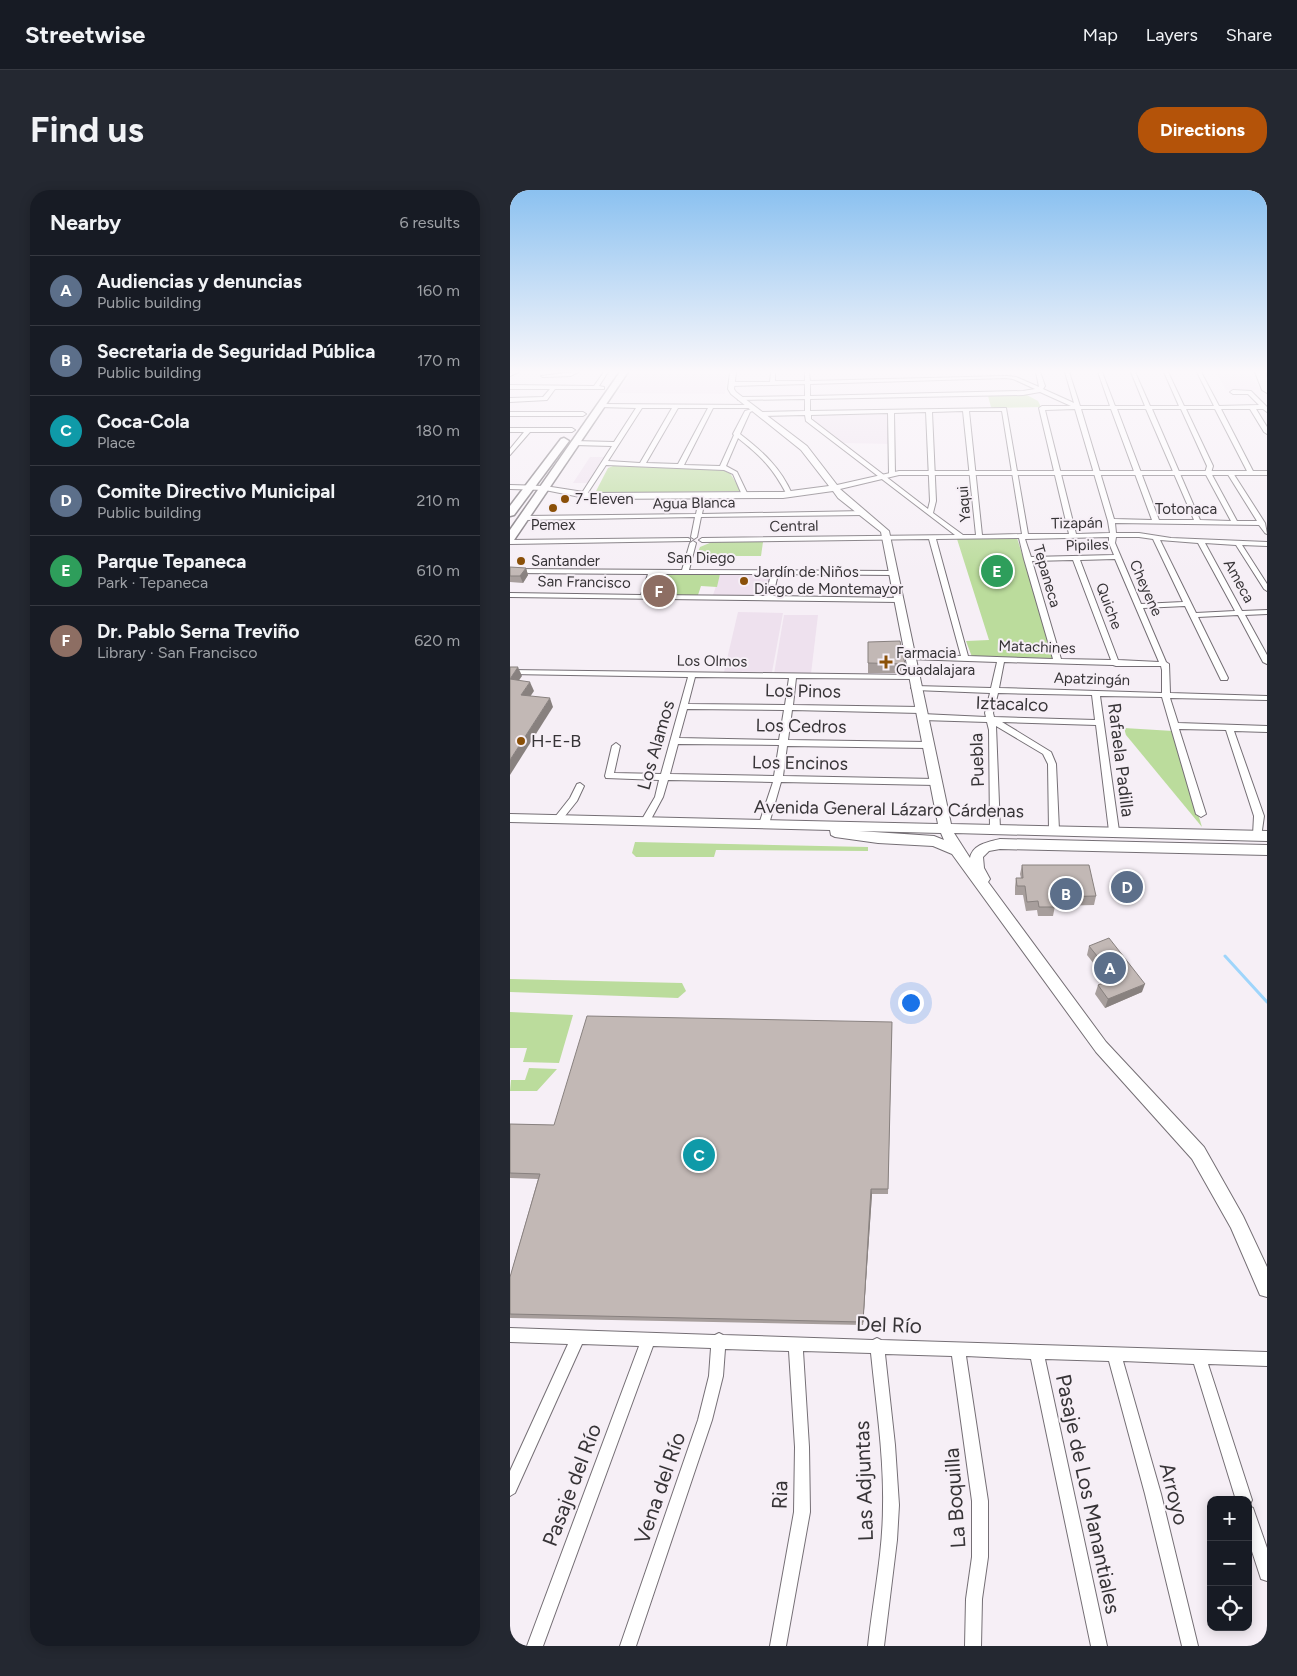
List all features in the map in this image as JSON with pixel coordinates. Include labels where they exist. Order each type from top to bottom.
[{"type":"main road","points":[[510,513],[565,440]]},
{"type":"main road","points":[[510,538],[576,440]]},
{"type":"street","points":[[583,496],[619,440]]},
{"type":"street","points":[[642,465],[656,440]]},
{"type":"street","points":[[680,466],[694,440]]},
{"type":"street","points":[[722,468],[734,440]]},
{"type":"street","points":[[744,440],[769,460],[780,475],[789,494]]},
{"type":"street","points":[[794,440],[804,448],[835,488],[882,528],[886,538],[935,782],[947,831],[956,850],[1101,1047],[1198,1153],[1233,1214],[1267,1288]]},
{"type":"street","points":[[833,440],[961,537]]},
{"type":"street","points":[[891,440],[892,474]]},
{"type":"street","points":[[930,440],[933,506],[930,514]]},
{"type":"street","name":"Yaqui","points":[[970,440],[979,537]]},
{"type":"street","name":"Tepaneca","points":[[1009,440],[1026,533],[1022,540],[1058,662]]},
{"type":"street","points":[[1049,440],[1073,536]]},
{"type":"street","name":"Cheyene","points":[[1088,440],[1111,521],[1112,543],[1165,664],[1167,695],[1201,814]]},
{"type":"street","points":[[1125,440],[1156,521]]},
{"type":"street","points":[[1162,440],[1197,521]]},
{"type":"street","points":[[1198,440],[1210,466],[1208,473],[1234,522]]},
{"type":"street","points":[[1234,440],[1251,473]]},
{"type":"street","points":[[574,443],[616,444]]},
{"type":"street","points":[[510,453],[513,445]]},
{"type":"street","points":[[604,463],[722,468],[735,473],[745,495]]},
{"type":"street","points":[[1230,473],[1267,532]]},
{"type":"street","points":[[510,487],[545,488],[583,496],[745,495],[789,494],[835,488],[892,474],[1267,473]]},
{"type":"street","points":[[685,572],[703,495]]},
{"type":"street","name":"Agua Blanca","points":[[524,518],[864,513]]},
{"type":"street","name":"Totonaca","points":[[1111,521],[1262,523]]},
{"type":"street","name":"Tizapán","points":[[886,538],[1143,535],[1200,541],[1267,544]]},
{"type":"street","points":[[1156,537],[1224,678]]},
{"type":"street","name":"Central","points":[[692,540],[886,538]]},
{"type":"street","points":[[932,538],[965,658]]},
{"type":"street","points":[[510,542],[692,540]]},
{"type":"street","name":"Ameca","points":[[1200,541],[1267,662]]},
{"type":"street","points":[[1238,543],[1267,589]]},
{"type":"street","name":"Pipiles","points":[[1027,559],[1118,557]]},
{"type":"street","name":"Quiche","points":[[1076,558],[1116,664]]},
{"type":"street","name":"San Diego","points":[[510,570],[892,573]]},
{"type":"street","points":[[644,597],[652,571]]},
{"type":"street","points":[[770,599],[775,572]]},
{"type":"street","name":"San Francisco","points":[[510,594],[644,597],[666,600],[898,600]]},
{"type":"street","points":[[1140,606],[1189,604]]},
{"type":"street","points":[[1194,615],[1267,612]]},
{"type":"street","name":"Matachines","points":[[909,657],[1165,664]]},
{"type":"street","name":"Puebla","points":[[995,829],[993,730],[990,708],[1000,660]]},
{"type":"street","name":"Los Olmos","points":[[510,672],[913,677]]},
{"type":"street","name":"Los Alamos","points":[[646,822],[659,797],[692,674]]},
{"type":"street","points":[[764,824],[778,779],[793,675]]},
{"type":"street","name":"Apatzingán","points":[[915,688],[1267,698]]},
{"type":"street","name":"Rafaela Padilla","points":[[1096,693],[1114,831]]},
{"type":"street","name":"Los Pinos","points":[[684,706],[788,707],[921,714]]},
{"type":"street","name":"Iztacalco","points":[[921,714],[1101,723]]},
{"type":"street","points":[[991,719],[1047,752],[1052,764],[1053,834],[1068,845]]},
{"type":"street","points":[[1176,726],[1267,729]]},
{"type":"street","points":[[1230,728],[1259,816],[1264,838]]},
{"type":"street","name":"Los Cedros","points":[[675,740],[927,744]]},
{"type":"street","name":"Los Encinos","points":[[616,746],[608,776],[935,782]]},
{"type":"street","points":[[558,819],[574,799],[580,786]]},
{"type":"street","name":"Avenida General Lázaro Cárdenas","points":[[510,818],[1053,834],[1114,831],[1264,838]]},
{"type":"street","points":[[510,824],[540,819],[534,819]]},
{"type":"street","name":"Avenida General Lázaro Cárdenas","points":[[510,824],[834,832],[995,829],[1128,839],[1264,838]]},
{"type":"street","points":[[834,832],[878,838],[934,841],[956,850]]},
{"type":"street","points":[[1128,839],[1141,847]]},
{"type":"street","points":[[1001,910],[978,868],[976,856],[985,847],[1000,844],[1267,850]]},
{"type":"street","name":"Del Río","points":[[510,1335],[877,1345],[1267,1359]]},
{"type":"street","points":[[510,1488],[578,1336]]},
{"type":"street","name":"Pasaje del Río","points":[[534,1646],[649,1339]]},
{"type":"street","name":"Vena del Río","points":[[628,1646],[705,1420],[716,1376],[719,1340]]},
{"type":"street","name":"Ria","points":[[778,1646],[802,1512],[802,1447],[796,1343]]},
{"type":"street","name":"Las Adjuntas","points":[[876,1646],[890,1539],[891,1506],[890,1476],[877,1345]]},
{"type":"street","name":"La Boquilla","points":[[958,1348],[980,1501],[980,1557],[974,1599],[973,1646]]},
{"type":"street","name":"Pasaje de Los Manantiales","points":[[1036,1351],[1100,1646]]},
{"type":"street","name":"Arroyo","points":[[1114,1354],[1153,1494],[1190,1646]]},
{"type":"street","points":[[1199,1357],[1243,1496]]},
{"type":"street","points":[[1252,1526],[1267,1573]]},
{"type":"shaded area","points":[[839,440],[890,440],[890,444],[843,443]]},
{"type":"shaded area","points":[[590,457],[606,457],[590,483],[573,483]]},
{"type":"shaded area","name":"Jardín de Niños Diego de Montemayor","points":[[720,574],[768,574],[771,576],[767,595],[713,595]]},
{"type":"shaded area","points":[[738,612],[783,613],[772,672],[724,672]]},
{"type":"shaded area","points":[[784,615],[818,615],[811,674],[774,674]]},
{"type":"green space","points":[[613,466],[722,470],[730,473],[741,491],[595,493],[608,468]]},
{"type":"green space","points":[[1017,538],[1055,658],[972,657],[966,641],[989,640],[957,539]]},
{"type":"green space","points":[[712,542],[763,542],[761,556],[696,556],[700,547]]},
{"type":"green space","points":[[720,574],[717,587],[701,586],[698,595],[655,595],[653,593],[659,575]]},
{"type":"green space","points":[[1124,728],[1173,731],[1202,827],[1126,735]]},
{"type":"green space","points":[[635,842],[868,847],[868,851],[716,850],[714,857],[636,857],[632,853]]},
{"type":"green space","points":[[510,979],[682,983],[686,991],[678,998],[510,992]]},
{"type":"green space","points":[[510,1012],[573,1015],[559,1063],[523,1062],[527,1048],[510,1048]]},
{"type":"green space","points":[[529,1068],[557,1069],[537,1091],[510,1091],[511,1080],[525,1080]]},
{"type":"building","points":[[510,567],[526,568],[520,576],[510,576]]},
{"type":"building","points":[[900,641],[905,664],[868,663],[868,642]]},
{"type":"building","points":[[510,667],[518,667],[510,679]]},
{"type":"building","name":"H-E-B","points":[[510,679],[530,682],[521,695],[550,698],[510,760]]},
{"type":"building","points":[[1022,865],[1089,865],[1096,896],[1054,897],[1055,907],[1039,907],[1038,901],[1027,902],[1025,886],[1017,886],[1016,878],[1023,878]]},
{"type":"building","points":[[1109,938],[1145,984],[1108,999],[1098,985],[1111,980],[1106,974],[1110,972],[1089,946]]},
{"type":"building","points":[[587,1016],[892,1022],[888,1189],[871,1189],[863,1322],[510,1314],[510,1277],[540,1174],[510,1173],[510,1124],[554,1125]]},
{"type":"waterway","points":[[1225,956],[1267,1002]]},
{"type":"place","name":"7-Eleven","points":[[565,499]]},
{"type":"place","name":"Pemex","points":[[553,508]]},
{"type":"place","name":"Santander","points":[[521,561]]},
{"type":"place","name":"Parque Tepaneca","points":[[997,571]]},
{"type":"place","name":"Jardín de Niños Diego de Montemayor","points":[[744,581]]},
{"type":"place","name":"Dr. Pablo Serna Treviño","points":[[659,591]]},
{"type":"place","name":"Farmacia Guadalajara","points":[[886,662]]},
{"type":"place","name":"H-E-B","points":[[521,741]]},
{"type":"place","name":"Comite Directivo Municipal","points":[[1127,887]]},
{"type":"place","name":"Secretaria de Seguridad Pública","points":[[1066,894]]},
{"type":"place","name":"Audiencias y denuncias","points":[[1110,968]]},
{"type":"place","name":"Coca-Cola","points":[[699,1155]]}]
